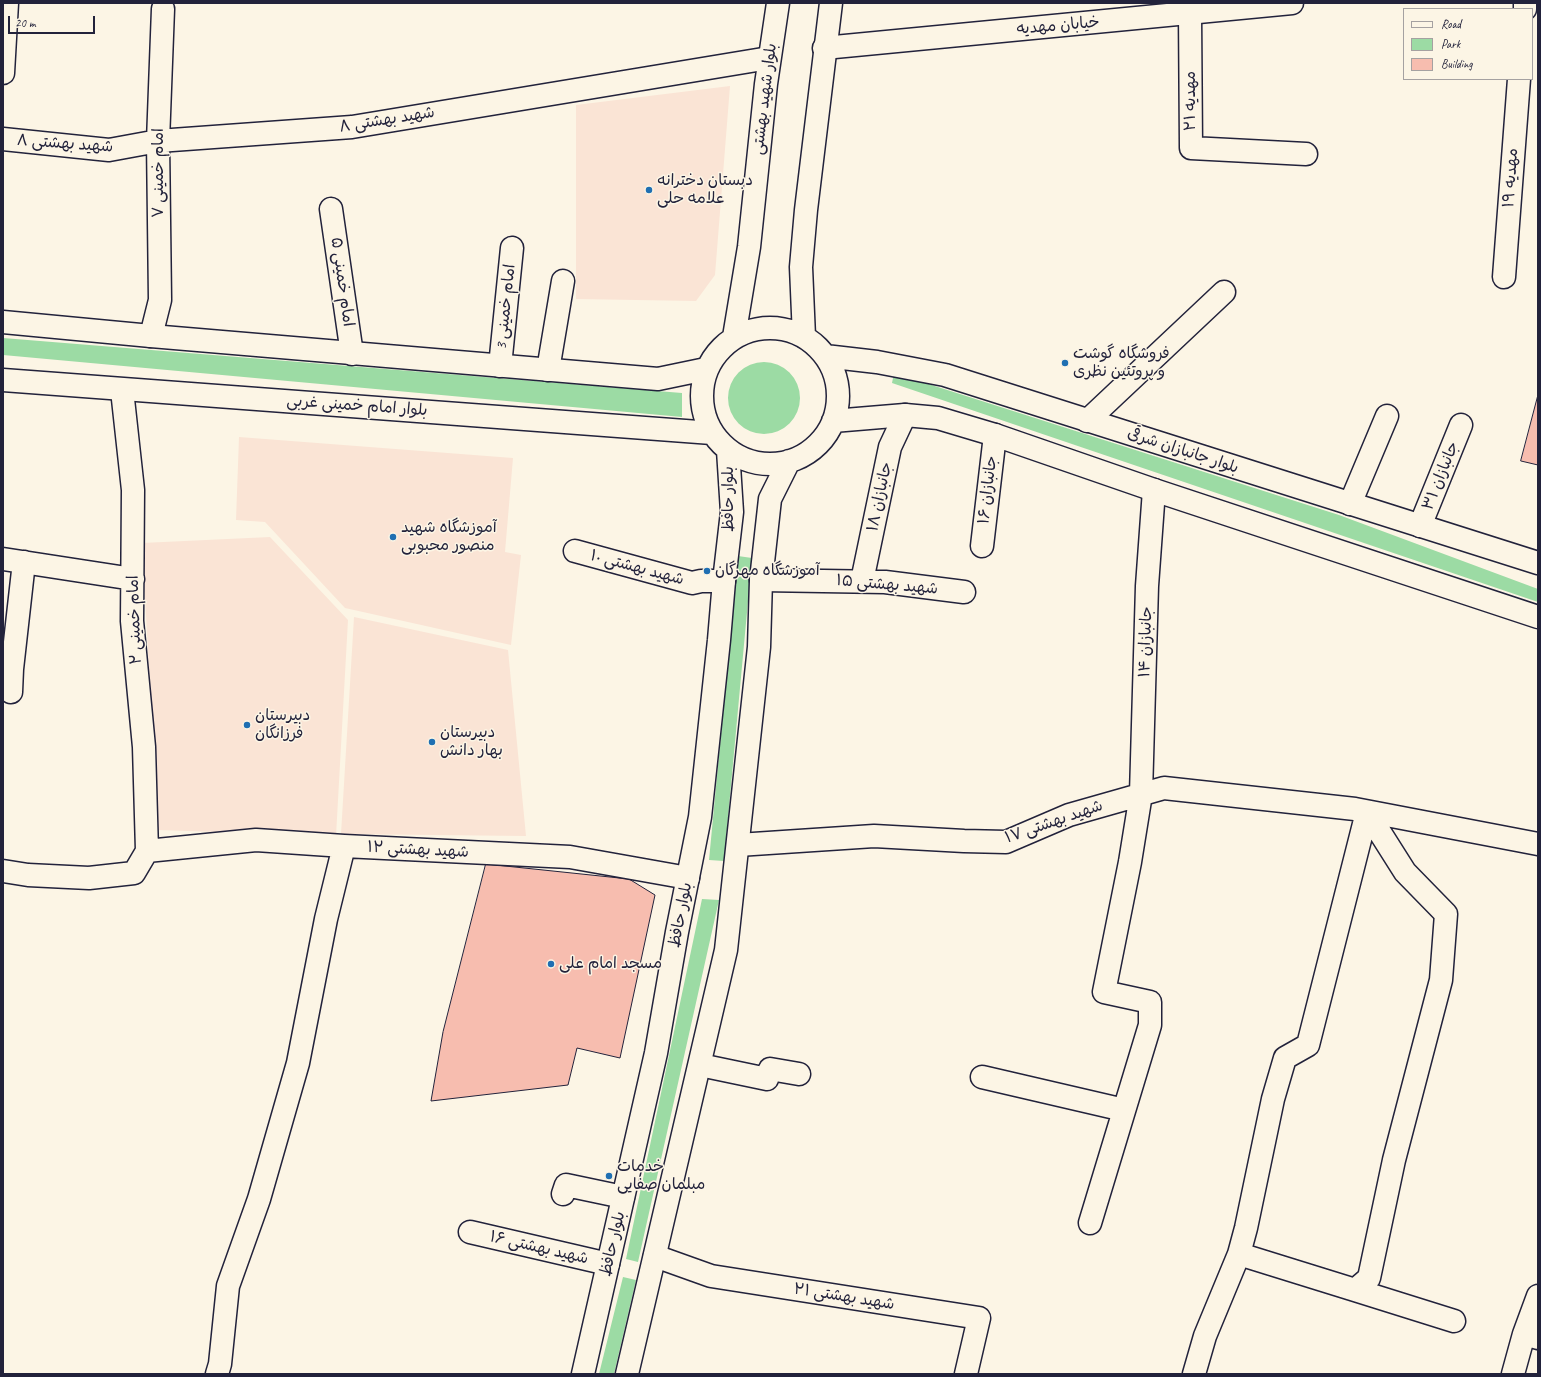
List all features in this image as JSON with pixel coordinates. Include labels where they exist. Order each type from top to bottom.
[{"type":"street","points":[[3,73],[7,3]]},
{"type":"street","name":"بلوار شهید بهشتی","points":[[734,337],[749,247],[769,58],[778,3]]},
{"type":"street","points":[[804,337],[801,267],[802,253],[822,78],[824,48],[831,3]]},
{"type":"street","name":"خیابان مهدیه","points":[[824,48],[1292,3]]},
{"type":"street","name":"امام خمینی ۷","points":[[151,336],[160,300],[158,140],[163,9]]},
{"type":"street","name":"مهدیه ۲۱","points":[[1190,13],[1191,148],[1306,154]]},
{"type":"street","name":"شهید بهشتی ۸","points":[[3,139],[109,150],[158,140],[352,127],[769,58]]},
{"type":"street","name":"مهدیه ۱۹","points":[[1504,277],[1519,80]]},
{"type":"street","name":"امام خمینی ۵","points":[[331,209],[352,354]]},
{"type":"street","name":"امام خمینی 3","points":[[500,366],[512,248]]},
{"type":"street","points":[[548,370],[563,281]]},
{"type":"street","points":[[1087,420],[1224,292]]},
{"type":"street","points":[[3,322],[352,354],[658,379],[706,369]]},
{"type":"street","points":[[761,328],[785,329],[804,337],[825,356],[835,375],[838,395],[836,416],[826,435],[812,450],[788,461],[773,465],[752,462],[728,450],[714,436],[703,415],[700,391],[706,369],[718,350],[734,337],[761,328]]},
{"type":"street","name":"بلوار جانبازان شرقی","points":[[825,356],[877,362],[945,375],[1538,563]]},
{"type":"street","name":"بلوار امام خمینی غربی","points":[[3,380],[122,390],[642,426],[712,433]]},
{"type":"street","name":"امام خمینی ۲","points":[[122,390],[133,490],[132,622],[144,747],[147,851]]},
{"type":"street","points":[[833,421],[904,415],[938,418],[995,435],[1154,490],[1538,617]]},
{"type":"street","name":"جانبازان ۱۸","points":[[862,581],[890,447],[904,415]]},
{"type":"street","points":[[1350,504],[1387,416]]},
{"type":"street","name":"جانبازان ۳۱","points":[[1420,526],[1461,425]]},
{"type":"street","name":"جانبازان ۱۶","points":[[982,546],[995,435]]},
{"type":"street","name":"بلوار حافظ","points":[[583,1374],[656,1053],[700,816],[732,512],[728,450]]},
{"type":"street","points":[[627,1374],[726,950],[759,647],[761,580],[770,499],[788,461]]},
{"type":"street","name":"جانبازان ۱۴","points":[[1124,1110],[1150,1025],[1150,1002],[1104,992],[1130,862],[1141,794],[1147,586],[1154,490]]},
{"type":"street","name":"شهید بهشتی ۱۰","points":[[575,551],[692,583],[701,581],[724,581]]},
{"type":"street","points":[[11,692],[14,560],[133,579]]},
{"type":"street","name":"شهید بهشتی ۱۵","points":[[761,580],[885,582],[964,592]]},
{"type":"street","name":"شهید بهشتی ۱۷","points":[[738,845],[874,836],[1006,842],[1069,815],[1164,788],[1367,812],[1538,844]]},
{"type":"street","points":[[1194,1374],[1205,1336],[1239,1254],[1246,1228],[1273,1099],[1285,1058],[1308,1045],[1367,812]]},
{"type":"street","points":[[1355,1290],[1369,1278],[1394,1160],[1441,980],[1446,914],[1405,872],[1367,812]]},
{"type":"street","name":"شهید بهشتی ۱۲","points":[[147,851],[256,840],[344,846],[570,857],[688,878]]},
{"type":"street","points":[[217,1374],[220,1364],[228,1286],[259,1198],[298,1063],[326,919],[344,846]]},
{"type":"street","points":[[3,871],[28,875],[89,878],[134,873],[147,851]]},
{"type":"street","points":[[700,1065],[767,1080],[770,1069],[799,1074]]},
{"type":"street","points":[[982,1077],[1124,1110],[1090,1223]]},
{"type":"street","points":[[563,1194],[566,1185],[623,1197]]},
{"type":"street","name":"شهید بهشتی ۱۶","points":[[470,1232],[608,1264]]},
{"type":"street","points":[[1239,1254],[1454,1321]]},
{"type":"street","name":"شهید بهشتی ۲۱","points":[[655,1256],[711,1276],[978,1318],[966,1374]]},
{"type":"street","points":[[1513,1374],[1531,1336],[1538,1296]]},
{"type":"shaded area","name":"دبستان دخترانه علامه حلی","points":[[730,86],[715,275],[696,301],[576,299],[576,105]]},
{"type":"shaded area","name":"آموزشگاه شهید منصور محبوبی","points":[[239,437],[513,458],[505,552],[521,555],[511,645],[345,608],[265,522],[236,520]]},
{"type":"shaded area","name":"دبیرستان فرزانگان","points":[[270,537],[348,620],[336,836],[158,830],[142,543]]},
{"type":"shaded area","name":"دبیرستان بهار دانش","points":[[354,617],[508,650],[526,836],[341,834]]},
{"type":"green space","points":[[3,338],[682,393],[682,417],[3,355]]},
{"type":"green space","points":[[757,362],[771,362],[778,364],[790,372],[798,384],[800,398],[798,412],[790,424],[778,432],[771,434],[757,434],[750,432],[738,424],[730,412],[728,405],[728,391],[730,384],[738,372],[750,364]]},
{"type":"green space","points":[[894,373],[1339,515],[1538,589],[1538,602],[892,383]]},
{"type":"green space","points":[[738,556],[752,558],[724,861],[709,860]]},
{"type":"green space","points":[[702,899],[719,900],[638,1262],[626,1259]]},
{"type":"green space","points":[[623,1277],[636,1280],[614,1374],[599,1374]]},
{"type":"building","points":[[1538,395],[1538,465],[1521,461]]},
{"type":"building","name":"مسجد امام علی","points":[[486,864],[629,879],[655,895],[620,1058],[577,1048],[568,1085],[431,1101],[443,1032]]},
{"type":"place","name":"دبستان دخترانه علامه حلی","points":[[649,190]]},
{"type":"place","name":"فروشگاه گوشت و پروتئین نظری","points":[[1065,363]]},
{"type":"place","name":"آموزشگاه شهید منصور محبوبی","points":[[393,537]]},
{"type":"place","name":"آموزشگاه مهرگان","points":[[707,571]]},
{"type":"place","name":"دبیرستان فرزانگان","points":[[247,725]]},
{"type":"place","name":"دبیرستان بهار دانش","points":[[432,742]]},
{"type":"place","name":"مسجد امام علی","points":[[551,964]]},
{"type":"place","name":"خدمات مبلمان صفایی","points":[[609,1176]]}]
